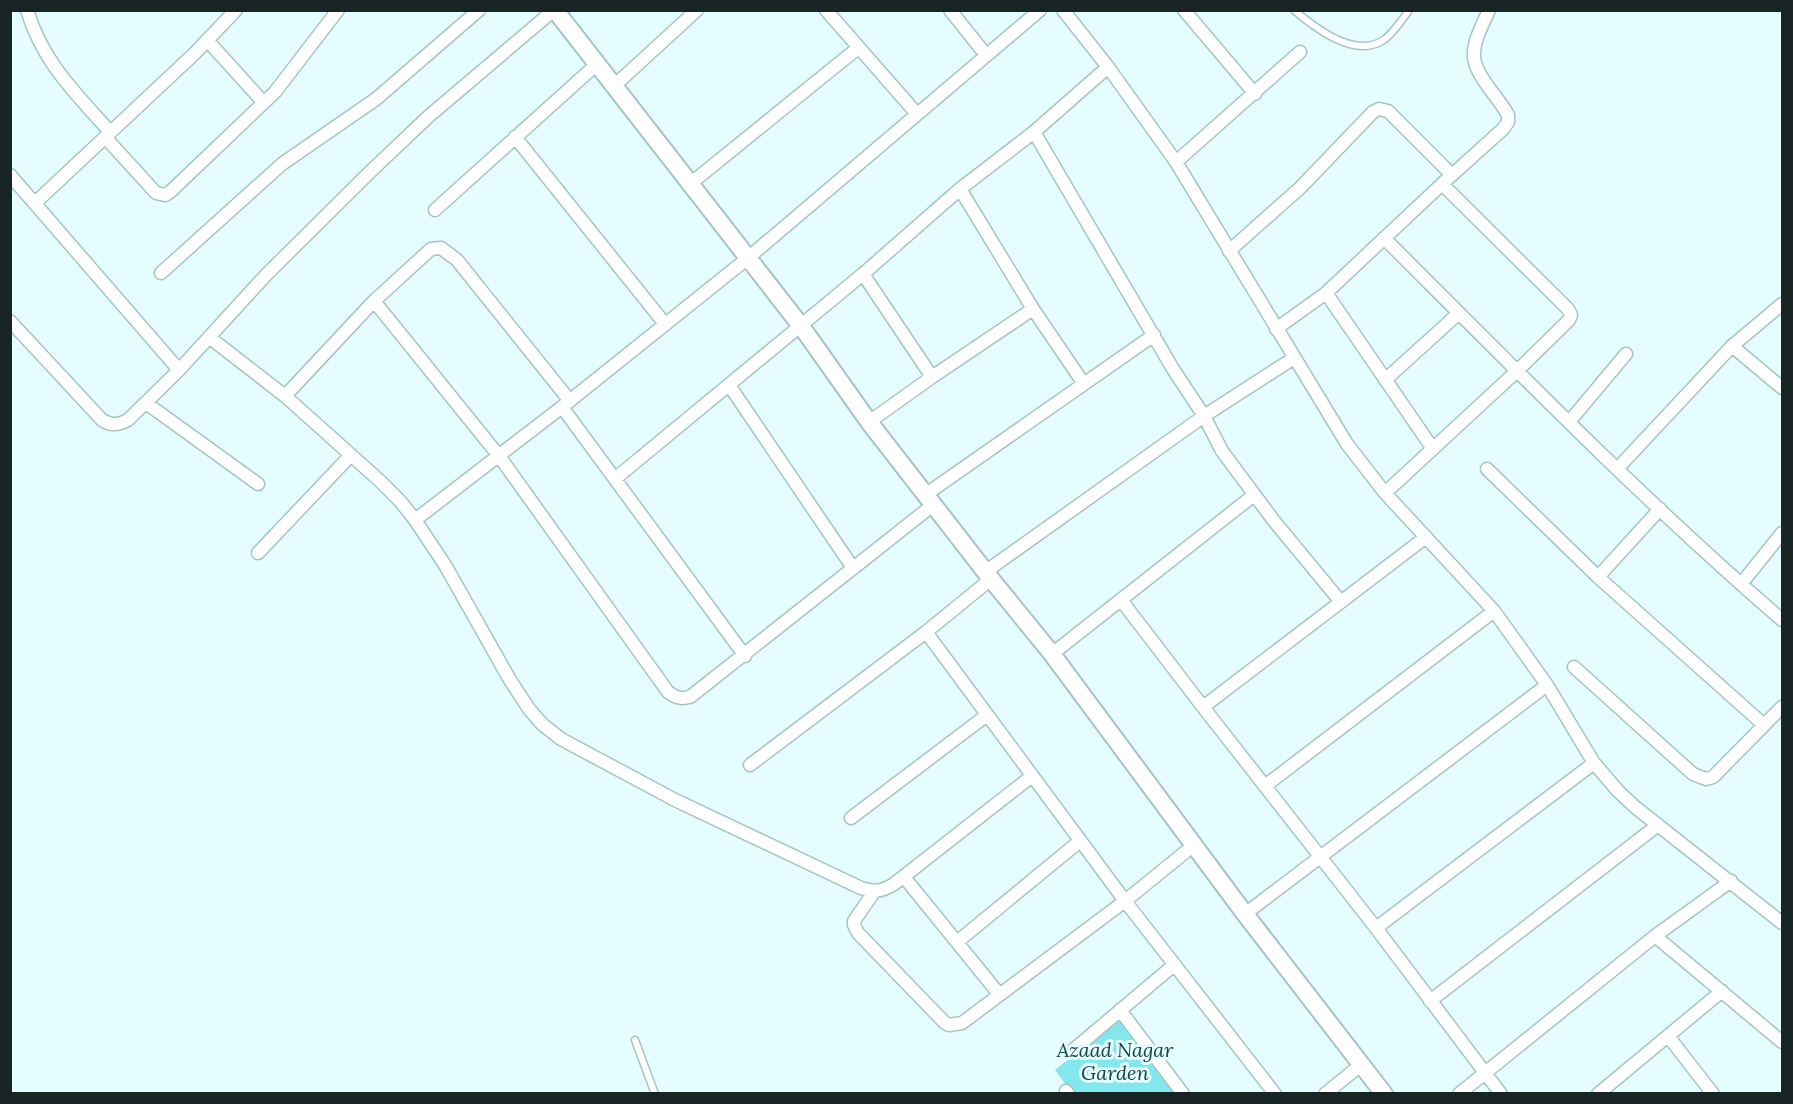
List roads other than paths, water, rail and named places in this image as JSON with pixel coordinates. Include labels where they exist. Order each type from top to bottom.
[{"type":"street","points":[[27,10],[50,63],[156,193],[165,195],[264,103],[303,57],[338,10]]},
{"type":"street","points":[[35,203],[236,10]]},
{"type":"street","points":[[161,273],[282,164],[376,99],[479,10]]},
{"type":"street","points":[[10,321],[102,420],[109,425],[118,425],[128,420],[179,370],[266,275],[429,116],[555,10],[801,326],[869,422],[929,500],[1052,654],[1245,914],[1384,1094]]},
{"type":"street","points":[[614,86],[697,10]]},
{"type":"street","points":[[826,10],[917,114]]},
{"type":"street","points":[[950,10],[986,55]]},
{"type":"street","points":[[415,520],[566,404],[748,258],[1040,10]]},
{"type":"street","points":[[1063,10],[1108,67],[1176,162],[1347,444],[1385,493],[1494,611],[1547,685],[1594,763],[1618,791],[1782,924]]},
{"type":"street","points":[[1184,10],[1256,94]]},
{"type":"street","points":[[1276,329],[1326,293],[1508,122],[1504,108],[1475,65],[1473,55],[1489,10]]},
{"type":"street","points":[[207,40],[264,103]]},
{"type":"street","points":[[690,184],[858,48]]},
{"type":"street","points":[[1176,162],[1256,94],[1300,52]]},
{"type":"street","points":[[435,210],[597,64]]},
{"type":"street","points":[[616,478],[863,274],[960,189],[1034,132],[1108,67]]},
{"type":"street","points":[[1229,251],[1300,188],[1373,112],[1388,111],[1452,175]]},
{"type":"street","points":[[1034,132],[1204,416],[1222,451],[1254,495],[1341,602]]},
{"type":"street","points":[[515,137],[665,324]]},
{"type":"street","points":[[10,175],[179,370]]},
{"type":"street","points":[[1385,493],[1517,371],[1569,320],[1571,315],[1568,309],[1442,184]]},
{"type":"street","points":[[960,189],[1034,309],[1084,384]]},
{"type":"street","points":[[1384,238],[1617,469],[1782,620]]},
{"type":"street","points":[[285,396],[374,301],[431,249],[441,248],[447,251],[457,260],[566,404],[616,478],[745,656]]},
{"type":"street","points":[[863,274],[932,377]]},
{"type":"street","points":[[1326,293],[1433,449]]},
{"type":"street","points":[[374,301],[499,456],[668,692],[682,699],[690,697],[745,656],[853,568],[929,500],[1084,384],[1154,335]]},
{"type":"street","points":[[1617,469],[1732,346],[1782,304]]},
{"type":"street","points":[[869,422],[1034,309]]},
{"type":"street","points":[[1385,380],[1459,314]]},
{"type":"street","points":[[209,336],[285,396],[380,481],[415,520],[445,564],[510,680],[542,724],[561,739],[675,800],[861,888],[874,892],[883,891],[904,877],[1032,776]]},
{"type":"street","points":[[1732,346],[1782,388]]},
{"type":"street","points":[[1569,422],[1626,354]]},
{"type":"street","points":[[750,765],[926,632],[988,576],[1204,416],[1294,358]]},
{"type":"street","points":[[729,385],[853,568]]},
{"type":"street","points":[[146,404],[258,484]]},
{"type":"street","points":[[258,553],[351,455]]},
{"type":"street","points":[[1487,469],[1598,577],[1764,725]]},
{"type":"street","points":[[1052,654],[1254,495]]},
{"type":"street","points":[[1598,577],[1660,509]]},
{"type":"street","points":[[1741,584],[1782,533]]},
{"type":"street","points":[[1203,707],[1426,537]]},
{"type":"street","points":[[1121,600],[1376,928],[1501,1094]]},
{"type":"street","points":[[1265,786],[1494,611]]},
{"type":"street","points":[[926,632],[1125,901],[1275,1094]]},
{"type":"street","points":[[1574,667],[1693,774],[1706,779],[1713,777],[1782,707]]},
{"type":"street","points":[[1245,914],[1547,685]]},
{"type":"street","points":[[851,818],[987,715]]},
{"type":"street","points":[[1376,928],[1594,763]]},
{"type":"street","points":[[1430,1001],[1658,825]]},
{"type":"street","points":[[957,942],[1080,841]]},
{"type":"street","points":[[874,892],[857,915],[854,926],[858,933],[949,1025],[962,1023],[1125,901],[1194,846]]},
{"type":"street","points":[[904,877],[999,994]]},
{"type":"street","points":[[1459,1094],[1654,936],[1731,881]]},
{"type":"street","points":[[1654,936],[1782,1042]]},
{"type":"street","points":[[1072,1051],[1174,965]]},
{"type":"street","points":[[1600,1093],[1722,991]]},
{"type":"street","points":[[1120,1010],[1184,1094]]},
{"type":"street","points":[[1668,1035],[1713,1094]]},
{"type":"street","points":[[1324,1094],[1362,1064]]},
{"type":"lane","points":[[1294,10],[1327,34],[1356,46],[1370,45],[1384,40],[1397,28],[1409,10]]},
{"type":"lane","points":[[635,1040],[655,1094]]},
{"type":"park label","name":"Azaad Nagar Garden","points":[[1115,1062]]}]
